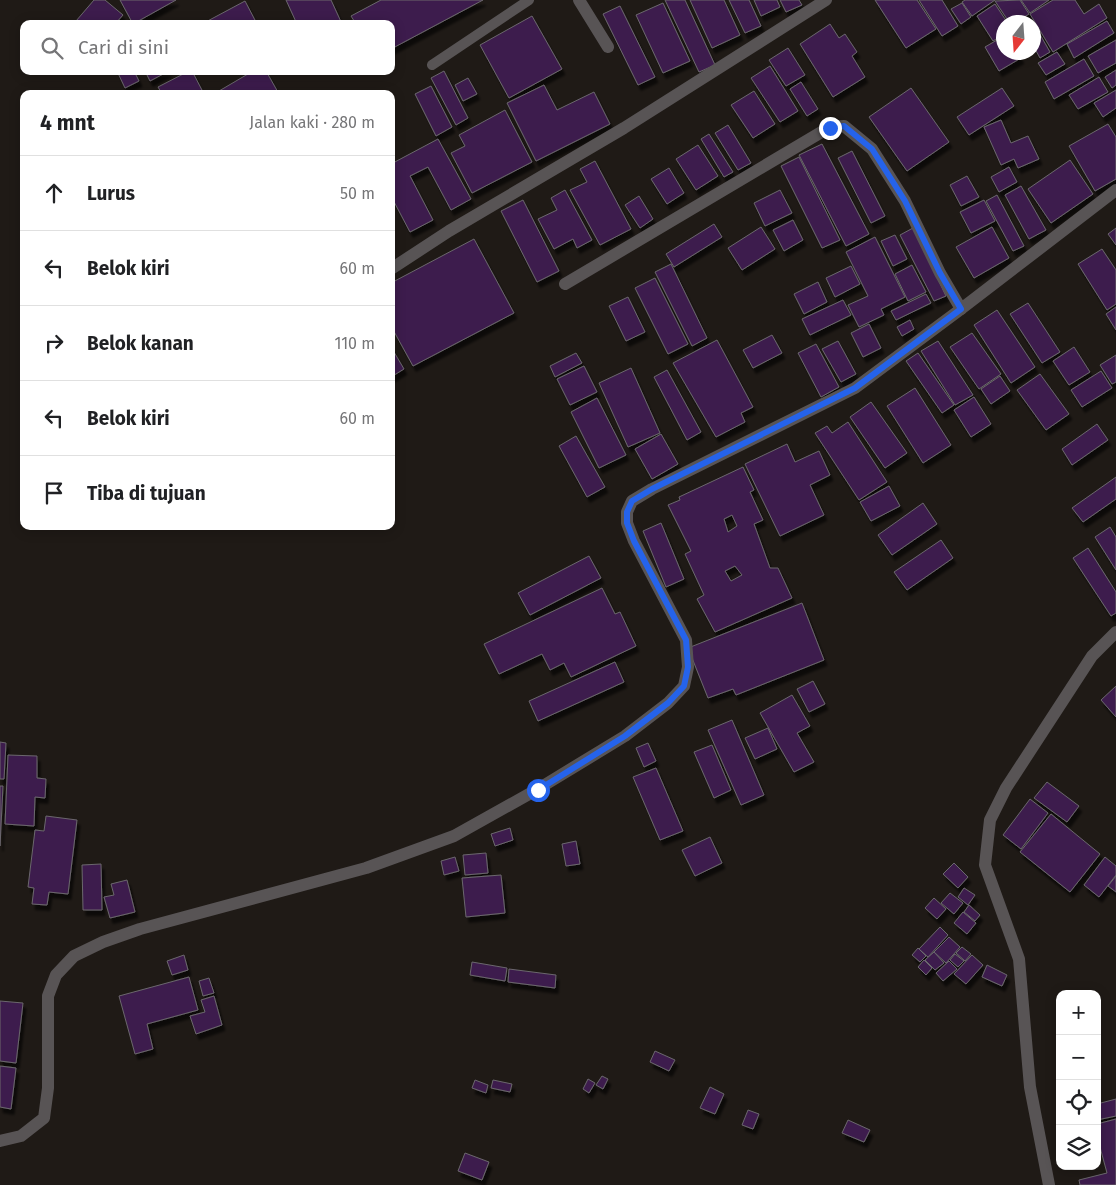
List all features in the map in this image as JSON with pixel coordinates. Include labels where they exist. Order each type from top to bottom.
[{"type":"street","points":[[579,0],[608,47]]},
{"type":"street","points":[[395,266],[449,231],[640,118],[826,0]]},
{"type":"street","points":[[565,284],[830,128],[844,126],[872,149],[905,201],[940,273],[961,309]]},
{"type":"street","points":[[0,1141],[21,1136],[44,1118],[48,1088],[48,996],[56,975],[74,956],[103,942],[140,929],[366,868],[454,836],[538,790],[625,736],[668,703],[684,686],[688,667],[686,640],[634,541],[627,523],[627,512],[632,501],[652,489],[855,388],[1116,190]]},
{"type":"street","points":[[1049,1185],[1030,1087],[1019,959],[986,865],[990,820],[1006,788],[1092,656],[1116,632]]},
{"type":"lane","points":[[432,65],[529,0]]},
{"type":"building","points":[[94,0],[105,0],[123,15],[119,20],[77,20]]},
{"type":"building","points":[[120,0],[176,0],[140,20],[131,20]]},
{"type":"building","points":[[286,0],[331,0],[340,20],[295,20]]},
{"type":"building","points":[[381,0],[483,0],[395,47],[395,20],[354,20],[351,16]]},
{"type":"building","points":[[665,0],[685,0],[715,65],[699,72]]},
{"type":"building","points":[[690,0],[724,0],[740,35],[712,48]]},
{"type":"building","points":[[729,0],[749,0],[761,26],[745,33]]},
{"type":"building","points":[[754,0],[777,0],[780,7],[761,16]]},
{"type":"building","points":[[780,0],[799,0],[802,5],[786,12]]},
{"type":"building","points":[[875,0],[917,0],[936,29],[906,48]]},
{"type":"building","points":[[919,0],[942,0],[958,26],[942,36]]},
{"type":"building","points":[[965,0],[995,0],[972,16],[962,2]]},
{"type":"building","points":[[1020,0],[1029,14],[1004,15],[995,1]]},
{"type":"building","points":[[1021,0],[1049,0],[1030,13]]},
{"type":"building","points":[[1053,0],[1075,0],[1084,14],[1099,4],[1107,18],[1053,52],[1041,32],[1041,15],[1030,14]]},
{"type":"building","points":[[245,1],[255,20],[209,20]]},
{"type":"building","points":[[663,3],[690,61],[663,73],[636,15]]},
{"type":"building","points":[[962,3],[971,17],[961,24],[951,9]]},
{"type":"building","points":[[995,4],[1002,15],[996,15],[996,39],[993,41],[977,16]]},
{"type":"building","points":[[620,6],[655,77],[638,85],[603,14]]},
{"type":"building","points":[[532,16],[562,69],[509,98],[480,45]]},
{"type":"building","points":[[1107,21],[1114,33],[1074,58],[1067,44]]},
{"type":"building","points":[[830,24],[839,38],[845,34],[857,52],[852,56],[865,77],[833,97],[800,44]]},
{"type":"building","points":[[1041,36],[1050,52],[1041,57]]},
{"type":"building","points":[[1116,40],[1116,63],[1098,73],[1088,56]]},
{"type":"building","points":[[996,41],[996,60],[1018,60],[999,71],[985,47]]},
{"type":"building","points":[[788,48],[805,75],[786,86],[769,60]]},
{"type":"building","points":[[1057,52],[1065,64],[1046,75],[1038,63]]},
{"type":"building","points":[[1084,59],[1094,76],[1054,99],[1045,82]]},
{"type":"building","points":[[770,66],[798,111],[780,122],[751,78]]},
{"type":"building","points":[[1116,70],[1116,85],[1112,88],[1105,77]]},
{"type":"building","points":[[444,71],[468,118],[456,125],[431,78]]},
{"type":"building","points":[[119,75],[136,75],[139,81],[125,88]]},
{"type":"building","points":[[147,75],[161,75],[150,81]]},
{"type":"building","points":[[181,75],[194,75],[202,90],[160,90],[158,87]]},
{"type":"building","points":[[246,75],[268,75],[277,90],[221,90]]},
{"type":"building","points":[[1099,77],[1108,92],[1078,109],[1069,95]]},
{"type":"building","points":[[468,78],[477,94],[463,101],[455,85]]},
{"type":"building","points":[[801,82],[818,109],[807,116],[790,89]]},
{"type":"building","points":[[544,85],[557,110],[594,92],[610,124],[536,161],[507,103]]},
{"type":"building","points":[[431,86],[452,127],[436,136],[415,94]]},
{"type":"building","points":[[911,88],[949,142],[907,171],[869,117]]},
{"type":"building","points":[[1002,88],[1014,106],[969,135],[957,117]]},
{"type":"building","points":[[1116,90],[1116,108],[1103,117],[1094,103]]},
{"type":"building","points":[[754,91],[775,124],[753,138],[731,105]]},
{"type":"building","points":[[505,110],[532,162],[472,193],[451,153],[465,146],[459,135]]},
{"type":"building","points":[[1001,120],[1011,143],[1028,136],[1039,159],[1018,168],[1014,159],[1001,165],[984,127]]},
{"type":"building","points":[[1108,124],[1116,137],[1116,179],[1095,191],[1069,146]]},
{"type":"building","points":[[728,125],[751,163],[738,170],[715,133]]},
{"type":"building","points":[[709,134],[733,172],[724,177],[701,139]]},
{"type":"building","points":[[438,139],[471,199],[451,210],[428,167],[410,176],[433,220],[410,232],[395,204],[395,162]]},
{"type":"building","points":[[822,144],[869,234],[846,246],[799,155]]},
{"type":"building","points":[[698,145],[718,176],[696,190],[676,159]]},
{"type":"building","points":[[852,151],[885,216],[871,223],[838,158]]},
{"type":"building","points":[[799,157],[840,240],[822,248],[781,166]]},
{"type":"building","points":[[1070,160],[1093,194],[1051,223],[1028,189]]},
{"type":"building","points":[[595,161],[631,229],[600,245],[570,190],[587,182],[580,169]]},
{"type":"building","points":[[1009,167],[1017,182],[999,192],[991,177]]},
{"type":"building","points":[[669,168],[684,193],[667,204],[651,179]]},
{"type":"building","points":[[967,176],[979,197],[961,206],[950,185]]},
{"type":"building","points":[[1021,186],[1046,230],[1029,239],[1005,195]]},
{"type":"building","points":[[565,190],[592,240],[577,248],[573,239],[554,249],[538,219],[557,210],[551,198]]},
{"type":"building","points":[[780,190],[792,213],[765,226],[754,203]]},
{"type":"building","points":[[997,195],[1024,246],[1013,251],[986,201]]},
{"type":"building","points":[[639,196],[653,219],[640,228],[625,205]]},
{"type":"building","points":[[523,200],[559,271],[537,282],[501,211]]},
{"type":"building","points":[[984,200],[995,221],[971,233],[960,212]]},
{"type":"building","points":[[793,220],[803,240],[784,251],[773,230]]},
{"type":"building","points":[[714,224],[722,237],[674,267],[666,254]]},
{"type":"building","points":[[761,227],[775,249],[742,270],[728,248]]},
{"type":"building","points":[[992,227],[1009,258],[974,278],[956,247]]},
{"type":"building","points":[[913,228],[946,296],[934,301],[900,235]]},
{"type":"building","points":[[1116,228],[1116,245],[1108,234]]},
{"type":"building","points":[[895,235],[907,259],[893,266],[881,241]]},
{"type":"building","points":[[875,237],[905,297],[881,309],[884,315],[859,327],[848,305],[868,296],[846,252]]},
{"type":"building","points":[[474,239],[514,313],[413,366],[395,333],[395,281]]},
{"type":"building","points":[[1102,249],[1116,270],[1116,304],[1107,310],[1078,264]]},
{"type":"building","points":[[671,264],[707,338],[692,346],[655,272]]},
{"type":"building","points":[[912,265],[926,292],[908,301],[895,274]]},
{"type":"building","points":[[851,266],[860,284],[835,297],[826,278]]},
{"type":"building","points":[[655,278],[688,344],[668,354],[635,288]]},
{"type":"building","points":[[818,282],[827,302],[804,314],[794,294]]},
{"type":"building","points":[[926,294],[931,303],[896,320],[891,311]]},
{"type":"building","points":[[628,297],[645,332],[626,341],[609,306]]},
{"type":"building","points":[[843,300],[851,315],[810,335],[802,319]]},
{"type":"building","points":[[1028,303],[1060,352],[1042,363],[1010,314]]},
{"type":"building","points":[[1116,307],[1116,330],[1106,314]]},
{"type":"building","points":[[997,310],[1035,367],[1011,383],[974,325]]},
{"type":"building","points":[[910,320],[914,329],[902,336],[897,327]]},
{"type":"building","points":[[869,324],[881,348],[863,357],[851,333]]},
{"type":"building","points":[[972,333],[1001,374],[979,389],[950,347]]},
{"type":"building","points":[[772,335],[782,353],[753,368],[743,350]]},
{"type":"building","points":[[717,340],[753,407],[741,413],[745,422],[716,437],[673,363]]},
{"type":"building","points":[[838,341],[856,374],[841,382],[822,349]]},
{"type":"building","points":[[938,341],[973,395],[955,405],[921,351]]},
{"type":"building","points":[[816,344],[839,387],[821,397],[798,353]]},
{"type":"building","points":[[1074,347],[1090,372],[1069,385],[1053,361]]},
{"type":"building","points":[[576,353],[582,363],[555,377],[550,366]]},
{"type":"building","points":[[918,353],[954,405],[942,413],[906,361]]},
{"type":"building","points":[[395,354],[404,369],[395,375]]},
{"type":"building","points":[[1116,355],[1116,382],[1112,384],[1100,365]]},
{"type":"building","points":[[584,366],[597,392],[570,405],[557,379]]},
{"type":"building","points":[[631,368],[660,433],[628,447],[599,383]]},
{"type":"building","points":[[667,370],[701,432],[687,440],[654,377]]},
{"type":"building","points":[[1101,371],[1112,388],[1082,407],[1071,390]]},
{"type":"building","points":[[1040,374],[1069,414],[1046,430],[1017,390]]},
{"type":"building","points":[[1000,376],[1010,391],[991,404],[981,389]]},
{"type":"building","points":[[915,388],[951,445],[923,463],[887,406]]},
{"type":"building","points":[[974,397],[991,424],[971,437],[954,410]]},
{"type":"building","points":[[597,398],[626,455],[599,468],[571,412]]},
{"type":"building","points":[[871,402],[907,453],[885,468],[850,417]]},
{"type":"building","points":[[848,422],[887,482],[859,500],[815,433],[827,426],[832,433]]},
{"type":"building","points":[[1097,424],[1108,440],[1072,465],[1062,449]]},
{"type":"building","points":[[661,434],[678,464],[652,479],[635,449]]},
{"type":"building","points":[[576,436],[605,487],[587,497],[559,446]]},
{"type":"building","points":[[787,444],[795,462],[819,451],[830,475],[810,485],[824,515],[780,536],[745,464]]},
{"type":"building","points":[[743,467],[754,490],[750,492],[763,520],[754,524],[770,568],[778,568],[792,598],[715,632],[697,599],[704,595],[685,554],[691,551],[668,505],[680,500],[679,497]],"holes":[[[732,515],[737,526],[728,532],[724,519]],[[735,566],[742,575],[731,581],[725,571]]]},
{"type":"building","points":[[1116,477],[1116,499],[1083,522],[1072,508]]},
{"type":"building","points":[[889,486],[900,506],[871,521],[860,502]]},
{"type":"building","points":[[923,503],[937,524],[892,555],[878,535]]},
{"type":"building","points":[[661,523],[684,579],[666,587],[643,531]]},
{"type":"building","points":[[1110,527],[1116,537],[1116,570],[1095,537]]},
{"type":"building","points":[[941,540],[953,558],[907,590],[894,572]]},
{"type":"building","points":[[1088,548],[1116,592],[1116,613],[1111,616],[1073,558]]},
{"type":"building","points":[[589,556],[601,578],[530,615],[518,593]]},
{"type":"building","points":[[602,588],[615,614],[620,612],[636,646],[571,677],[564,663],[550,670],[542,654],[499,674],[484,644]]},
{"type":"building","points":[[802,603],[824,660],[736,695],[733,689],[708,698],[688,648]]},
{"type":"building","points":[[615,662],[624,682],[538,721],[529,701]]},
{"type":"building","points":[[813,681],[825,704],[809,712],[797,689]]},
{"type":"building","points":[[1116,686],[1116,717],[1101,700]]},
{"type":"building","points":[[792,695],[810,726],[797,733],[814,762],[794,772],[760,713]]},
{"type":"building","points":[[732,720],[764,795],[741,805],[708,730]]},
{"type":"building","points":[[768,728],[777,749],[755,759],[745,738]]},
{"type":"building","points":[[0,742],[6,743],[4,779],[0,779]]},
{"type":"building","points":[[648,743],[656,761],[644,767],[636,748]]},
{"type":"building","points":[[712,745],[731,790],[714,798],[694,752]]},
{"type":"building","points":[[8,755],[37,756],[37,778],[46,779],[45,798],[35,797],[34,826],[5,824]]},
{"type":"building","points":[[656,768],[683,831],[660,840],[633,777]]},
{"type":"building","points":[[1047,782],[1079,806],[1067,822],[1034,798]]},
{"type":"building","points":[[0,786],[3,786],[0,846]]},
{"type":"building","points":[[1030,799],[1048,813],[1021,849],[1003,835]]},
{"type":"building","points":[[1051,814],[1100,854],[1070,892],[1020,852]]},
{"type":"building","points":[[46,816],[77,820],[68,894],[49,892],[47,905],[32,904],[34,888],[28,887],[35,830],[44,831]]},
{"type":"building","points":[[510,828],[513,840],[495,846],[491,834]]},
{"type":"building","points":[[710,837],[722,863],[695,876],[682,850]]},
{"type":"building","points":[[576,841],[580,864],[566,866],[562,844]]},
{"type":"building","points":[[486,853],[488,873],[465,875],[463,855]]},
{"type":"building","points":[[455,857],[459,871],[444,875],[441,861]]},
{"type":"building","points":[[1105,857],[1116,866],[1116,875],[1099,897],[1084,885]]},
{"type":"building","points":[[954,863],[968,877],[958,888],[943,874]]},
{"type":"building","points":[[101,864],[102,910],[83,910],[82,865]]},
{"type":"building","points":[[501,875],[505,913],[466,917],[462,878]]},
{"type":"building","points":[[1116,876],[1116,892],[1108,886]]},
{"type":"building","points":[[127,880],[135,912],[110,918],[104,897],[114,895],[111,884]]},
{"type":"building","points":[[964,888],[975,895],[968,905],[958,897]]},
{"type":"building","points":[[950,893],[963,903],[954,914],[941,903]]},
{"type":"building","points":[[934,898],[946,909],[937,919],[925,908]]},
{"type":"building","points":[[969,905],[980,915],[975,921],[964,912]]},
{"type":"building","points":[[963,912],[976,923],[967,934],[954,923]]},
{"type":"building","points":[[940,927],[948,935],[928,957],[919,949]]},
{"type":"building","points":[[949,937],[960,947],[946,963],[934,952]]},
{"type":"building","points":[[962,947],[971,954],[965,961],[956,953]]},
{"type":"building","points":[[918,948],[926,956],[920,962],[912,955]]},
{"type":"building","points":[[934,952],[944,963],[935,970],[925,960]]},
{"type":"building","points":[[955,954],[964,961],[958,967],[950,960]]},
{"type":"building","points":[[184,955],[188,970],[172,975],[167,961]]},
{"type":"building","points":[[972,955],[983,965],[966,984],[954,974]]},
{"type":"building","points":[[924,960],[932,968],[926,975],[918,967]]},
{"type":"building","points":[[949,961],[957,969],[943,981],[936,973]]},
{"type":"building","points":[[472,962],[507,968],[505,981],[470,975]]},
{"type":"building","points":[[987,965],[1007,975],[1002,986],[982,977]]},
{"type":"building","points":[[509,969],[556,975],[555,988],[508,982]]},
{"type":"building","points":[[189,977],[198,1010],[147,1024],[153,1049],[135,1054],[119,996]]},
{"type":"building","points":[[209,978],[214,993],[203,996],[199,981]]},
{"type":"building","points":[[214,996],[222,1025],[196,1034],[190,1016],[205,1012],[201,1000]]},
{"type":"building","points":[[0,1001],[23,1003],[16,1063],[0,1061]]},
{"type":"building","points":[[655,1051],[675,1060],[669,1071],[650,1062]]},
{"type":"building","points":[[0,1066],[16,1068],[11,1109],[0,1107]]},
{"type":"building","points":[[602,1076],[608,1079],[603,1089],[596,1085]]},
{"type":"building","points":[[588,1079],[595,1083],[589,1093],[583,1089]]},
{"type":"building","points":[[475,1080],[488,1085],[486,1093],[472,1088]]},
{"type":"building","points":[[493,1080],[512,1084],[510,1092],[491,1088]]},
{"type":"building","points":[[710,1087],[724,1094],[715,1114],[700,1108]]},
{"type":"building","points":[[1116,1099],[1116,1116],[1101,1119],[1101,1103]]},
{"type":"building","points":[[748,1110],[759,1114],[753,1129],[742,1125]]},
{"type":"building","points":[[1116,1119],[1116,1185],[1080,1185],[1079,1180],[1107,1173],[1101,1151],[1101,1123]]},
{"type":"building","points":[[848,1120],[870,1130],[864,1142],[842,1133]]},
{"type":"building","points":[[465,1153],[489,1162],[482,1180],[458,1171]]},
{"type":"route","points":[[538,790],[625,736],[668,703],[684,686],[688,667],[686,640],[634,541],[627,523],[627,512],[632,501],[652,489],[855,388],[961,309],[940,273],[905,201],[872,149],[844,126],[830,128]]}]
